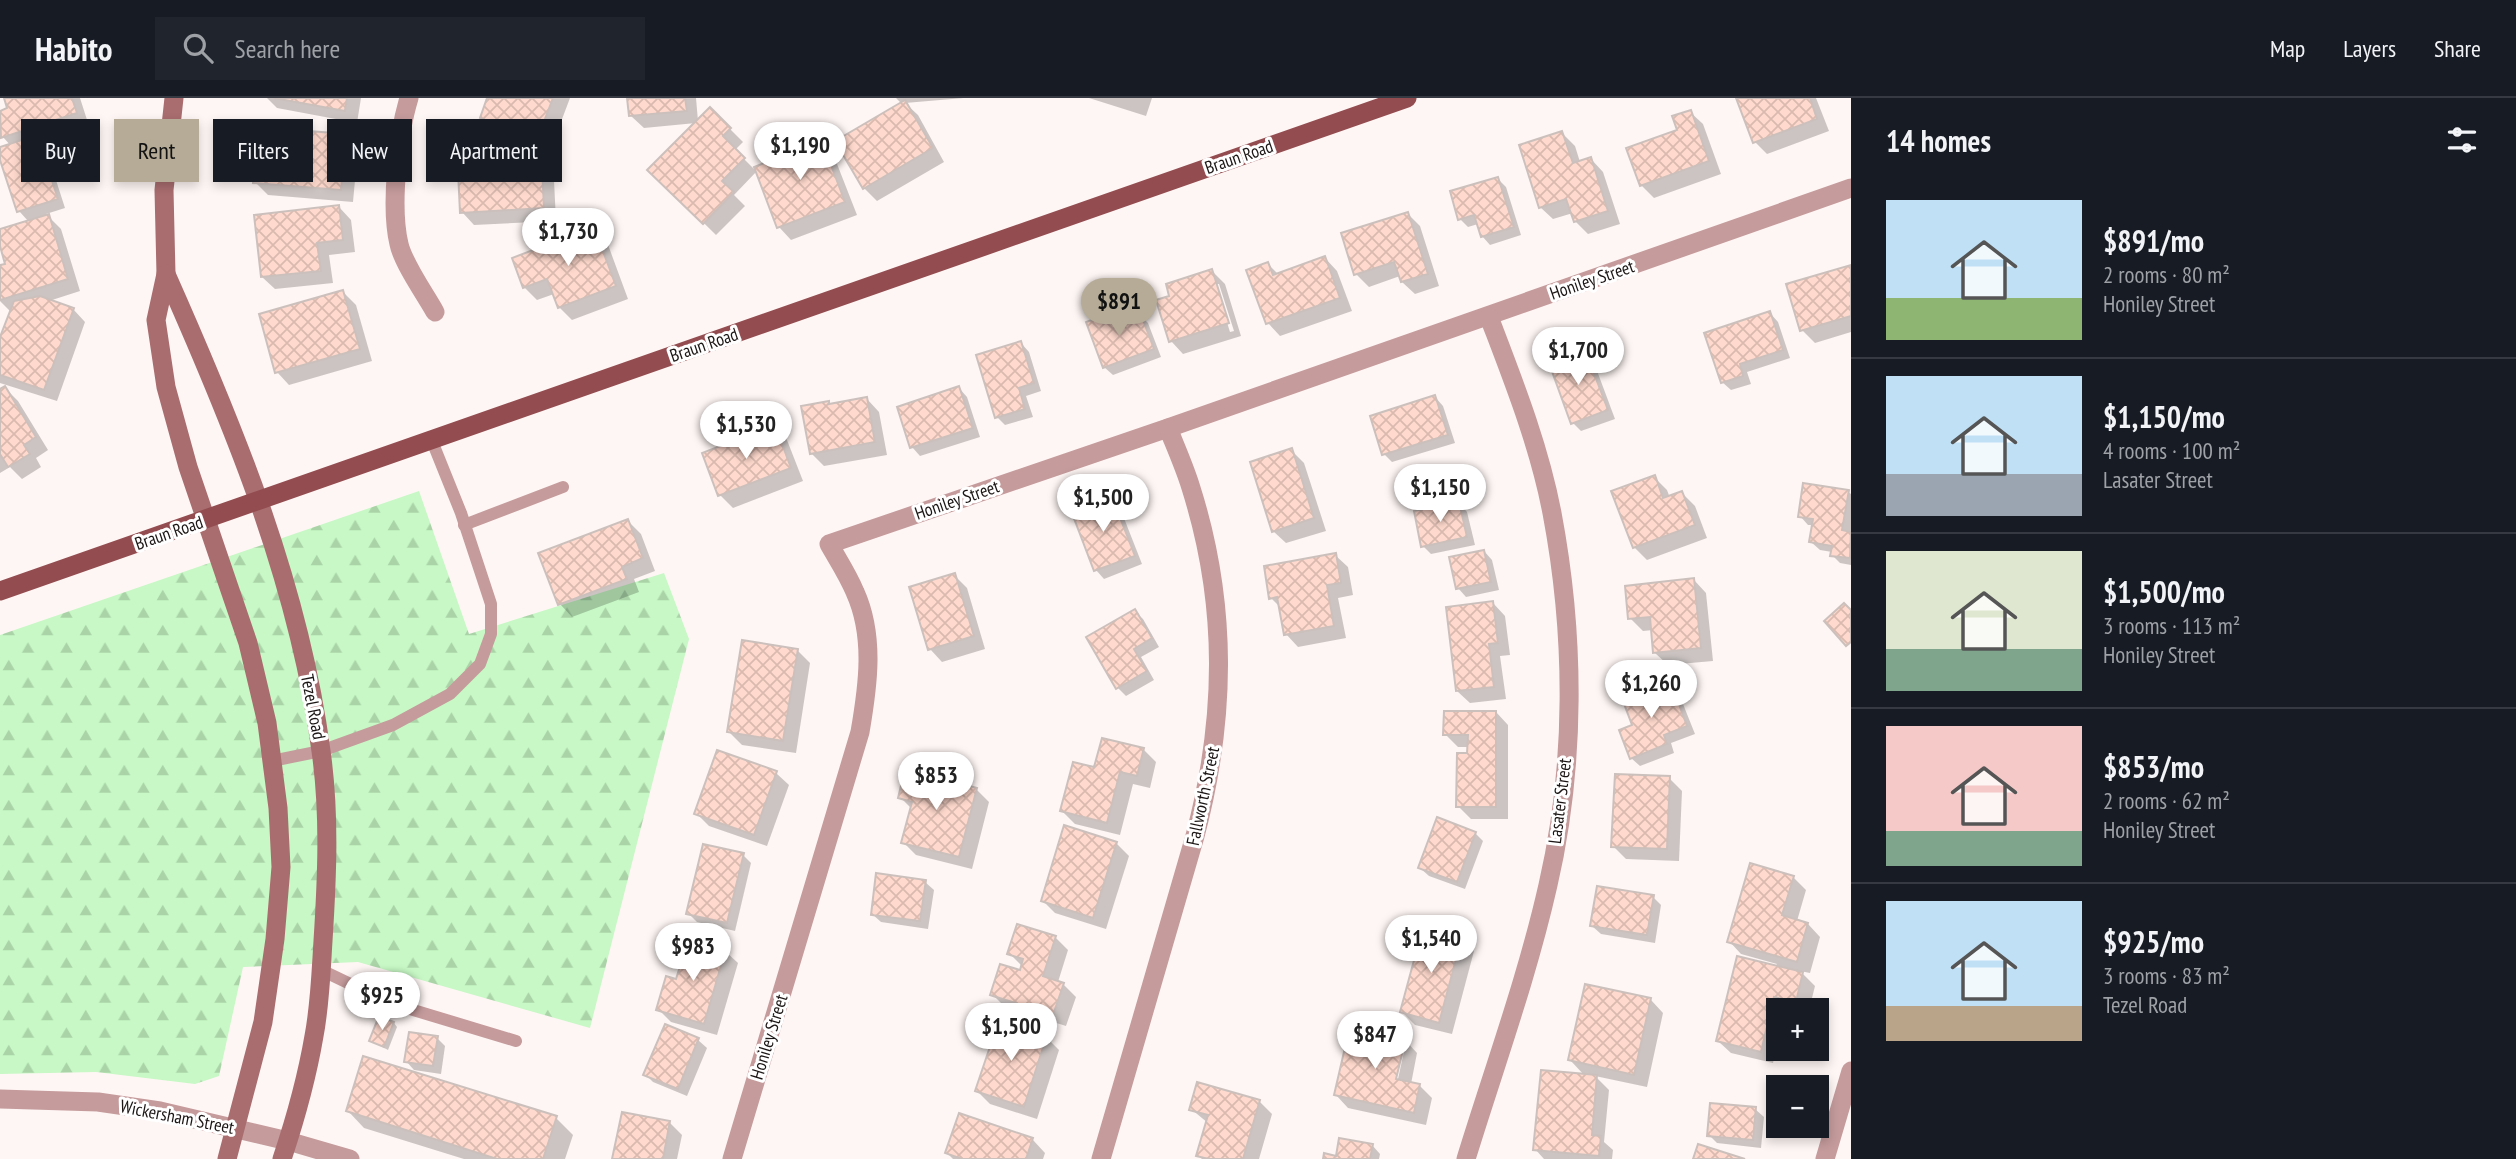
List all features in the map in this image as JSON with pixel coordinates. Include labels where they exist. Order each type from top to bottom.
[{"type":"main road","name":"Tezel Road","points":[[174,98],[164,190],[166,274],[156,320],[166,387],[188,467],[248,643],[267,723],[278,808],[281,867],[275,939],[263,1022],[227,1159]]},
{"type":"main road","name":"Braun Road","points":[[0,591],[1407,98]]},
{"type":"main road","name":"Tezel Road","points":[[166,274],[212,379],[260,501],[300,638],[321,751],[327,821],[327,878],[321,970],[314,1035],[285,1150]]},
{"type":"street","points":[[409,98],[404,115],[394,206],[399,247],[435,312]]},
{"type":"street","name":"Honiley Street","points":[[732,1159],[860,732],[867,691],[867,641],[863,616],[856,593],[829,544],[1489,317],[1851,188]]},
{"type":"street","name":"Lasater Street","points":[[1466,1159],[1549,883],[1564,791],[1570,697],[1566,604],[1552,511],[1526,415],[1489,317]]},
{"type":"street","name":"Fallworth Street","points":[[1101,1159],[1195,836],[1207,791],[1217,730],[1219,657],[1216,607],[1207,547],[1191,487],[1168,428]]},
{"type":"street","points":[[1825,1159],[1851,1071]]},
{"type":"street","name":"Wickersham Street","points":[[0,1099],[98,1102],[160,1111],[237,1129],[285,1150],[350,1159]]},
{"type":"lane","points":[[272,761],[321,751],[393,725],[450,694],[480,663],[491,634],[491,604],[432,441]]},
{"type":"lane","points":[[464,524],[563,487]]},
{"type":"lane","points":[[321,970],[390,1003],[516,1041]]},
{"type":"green space","points":[[419,491],[469,634],[664,573],[689,639],[590,1028],[358,962],[243,967],[219,1076],[195,1084],[96,1072],[0,1074],[0,635]]},
{"type":"building","points":[[4,98],[72,98],[77,113],[59,119],[21,119],[21,131],[1,138],[0,111],[7,108]]},
{"type":"building","points":[[274,98],[347,98],[345,111]]},
{"type":"building","points":[[487,98],[553,98],[545,119],[480,118]]},
{"type":"building","points":[[627,98],[685,98],[687,111],[629,116]]},
{"type":"building","points":[[1736,98],[1810,98],[1817,119],[1753,143]]},
{"type":"building","points":[[905,100],[933,148],[863,189],[835,141]]},
{"type":"building","points":[[710,107],[731,128],[723,136],[745,158],[722,181],[734,192],[703,224],[647,170]]},
{"type":"building","points":[[1691,110],[1709,161],[1640,186],[1626,148],[1677,130],[1672,116]]},
{"type":"building","points":[[313,131],[327,132],[327,182],[342,182],[341,190],[253,183],[313,182]]},
{"type":"building","points":[[818,131],[845,202],[777,228],[754,167],[792,152],[788,142]]},
{"type":"building","points":[[1562,131],[1573,163],[1591,157],[1608,211],[1574,222],[1566,199],[1539,208],[1519,145]]},
{"type":"building","points":[[21,140],[21,182],[52,182],[58,199],[17,212],[0,160],[0,147]]},
{"type":"building","points":[[1498,177],[1514,227],[1481,237],[1474,215],[1458,220],[1450,191]]},
{"type":"building","points":[[459,182],[543,182],[544,208],[460,213]]},
{"type":"building","points":[[339,205],[343,240],[317,243],[321,271],[261,277],[254,215]]},
{"type":"building","points":[[1408,212],[1428,274],[1401,282],[1394,262],[1354,275],[1341,233]]},
{"type":"building","points":[[49,214],[68,279],[0,300],[0,265],[5,264],[0,246],[0,229]]},
{"type":"building","points":[[594,227],[616,286],[558,308],[547,279],[523,288],[512,258]]},
{"type":"building","points":[[1325,256],[1340,298],[1266,324],[1246,270],[1268,262],[1273,275]]},
{"type":"building","points":[[1851,265],[1851,316],[1800,331],[1786,284]]},
{"type":"building","points":[[1212,269],[1229,323],[1169,342],[1156,300],[1169,296],[1166,284]]},
{"type":"building","points":[[343,290],[360,349],[275,373],[259,314]]},
{"type":"building","points":[[40,296],[74,308],[44,390],[0,375],[0,337],[14,301]]},
{"type":"building","points":[[1115,311],[1118,320],[1140,312],[1154,349],[1103,368],[1086,322]]},
{"type":"building","points":[[1770,311],[1783,350],[1740,364],[1743,376],[1721,383],[1704,333]]},
{"type":"building","points":[[1021,341],[1034,383],[1019,388],[1025,409],[995,418],[976,355]]},
{"type":"building","points":[[1585,350],[1608,410],[1571,424],[1549,363]]},
{"type":"building","points":[[5,386],[36,437],[24,445],[30,454],[8,467],[0,454],[0,389]]},
{"type":"building","points":[[959,386],[973,428],[910,448],[897,407]]},
{"type":"building","points":[[1435,395],[1448,435],[1382,455],[1370,416]]},
{"type":"building","points":[[867,397],[875,442],[810,454],[801,406]]},
{"type":"building","points":[[775,425],[791,468],[718,496],[702,453]]},
{"type":"building","points":[[1292,448],[1314,518],[1272,532],[1250,462]]},
{"type":"building","points":[[1655,475],[1663,498],[1682,491],[1695,525],[1633,548],[1611,491]]},
{"type":"building","points":[[1803,483],[1849,490],[1842,530],[1851,532],[1850,558],[1830,556],[1832,546],[1809,542],[1813,519],[1798,517]]},
{"type":"building","points":[[1112,497],[1135,556],[1094,571],[1072,513]]},
{"type":"building","points":[[1459,501],[1467,537],[1421,547],[1414,511]]},
{"type":"building","points":[[628,519],[643,558],[622,567],[627,579],[558,605],[538,553]]},
{"type":"building","points":[[1484,550],[1491,582],[1456,589],[1449,557]]},
{"type":"building","points":[[1336,553],[1341,583],[1327,585],[1334,626],[1284,635],[1277,597],[1269,599],[1264,566]]},
{"type":"building","points":[[955,573],[974,636],[928,650],[909,587]]},
{"type":"building","points":[[1694,578],[1701,648],[1653,653],[1650,617],[1628,619],[1625,586]]},
{"type":"building","points":[[1493,601],[1498,643],[1489,644],[1494,687],[1456,691],[1446,607]]},
{"type":"building","points":[[1844,603],[1851,610],[1851,642],[1846,646],[1824,621]]},
{"type":"building","points":[[1135,609],[1152,638],[1134,649],[1147,671],[1116,689],[1086,637]]},
{"type":"building","points":[[742,640],[798,649],[783,741],[727,732]]},
{"type":"building","points":[[1671,683],[1687,726],[1664,735],[1667,744],[1630,759],[1619,730],[1632,725],[1623,701]]},
{"type":"building","points":[[1444,711],[1496,711],[1496,807],[1456,807],[1457,753],[1467,753],[1468,735],[1443,735]]},
{"type":"building","points":[[1102,738],[1144,748],[1137,776],[1120,772],[1107,823],[1060,811],[1073,762],[1094,767]]},
{"type":"building","points":[[717,750],[777,771],[754,835],[694,814]]},
{"type":"building","points":[[905,769],[977,788],[959,857],[901,843],[912,802],[898,798]]},
{"type":"building","points":[[1615,774],[1670,776],[1667,849],[1611,847]]},
{"type":"building","points":[[1437,817],[1476,832],[1457,882],[1418,868]]},
{"type":"building","points":[[1064,825],[1117,842],[1093,918],[1041,901]]},
{"type":"building","points":[[703,844],[744,853],[727,923],[686,914]]},
{"type":"building","points":[[1750,863],[1794,876],[1782,915],[1808,923],[1797,962],[1727,942]]},
{"type":"building","points":[[876,873],[926,880],[920,921],[871,915]]},
{"type":"building","points":[[1597,886],[1654,895],[1647,935],[1590,926]]},
{"type":"building","points":[[1017,924],[1056,936],[1043,976],[1064,983],[1053,1015],[990,995],[1000,964],[1020,970],[1023,959],[1007,954]]},
{"type":"building","points":[[1423,927],[1462,937],[1439,1023],[1400,1012]]},
{"type":"building","points":[[689,938],[726,949],[704,1024],[656,1010],[666,976],[676,979]]},
{"type":"building","points":[[1737,956],[1803,972],[1797,998],[1766,998],[1766,1031],[1761,1052],[1716,1041]]},
{"type":"building","points":[[1585,984],[1651,998],[1634,1075],[1568,1060]]},
{"type":"building","points":[[379,1016],[394,1022],[384,1047],[369,1041]]},
{"type":"building","points":[[999,1020],[1047,1035],[1024,1107],[975,1091]]},
{"type":"building","points":[[665,1024],[699,1038],[678,1089],[643,1075]]},
{"type":"building","points":[[1350,1026],[1406,1038],[1396,1079],[1420,1084],[1414,1113],[1334,1095]]},
{"type":"building","points":[[409,1032],[438,1036],[433,1066],[404,1062]]},
{"type":"building","points":[[363,1056],[557,1116],[543,1159],[497,1159],[346,1111]]},
{"type":"building","points":[[1541,1070],[1597,1075],[1592,1135],[1601,1136],[1599,1156],[1533,1150]]},
{"type":"building","points":[[1197,1082],[1260,1100],[1243,1159],[1209,1159],[1196,1156],[1208,1115],[1189,1110]]},
{"type":"building","points":[[1710,1103],[1756,1107],[1753,1140],[1707,1136]]},
{"type":"building","points":[[622,1112],[670,1121],[663,1159],[612,1159]]},
{"type":"building","points":[[959,1113],[1033,1138],[1026,1159],[962,1159],[945,1153]]},
{"type":"building","points":[[1339,1138],[1373,1144],[1370,1159],[1323,1159],[1324,1153],[1336,1156]]},
{"type":"building","points":[[1698,1144],[1745,1159],[1693,1159]]}]
